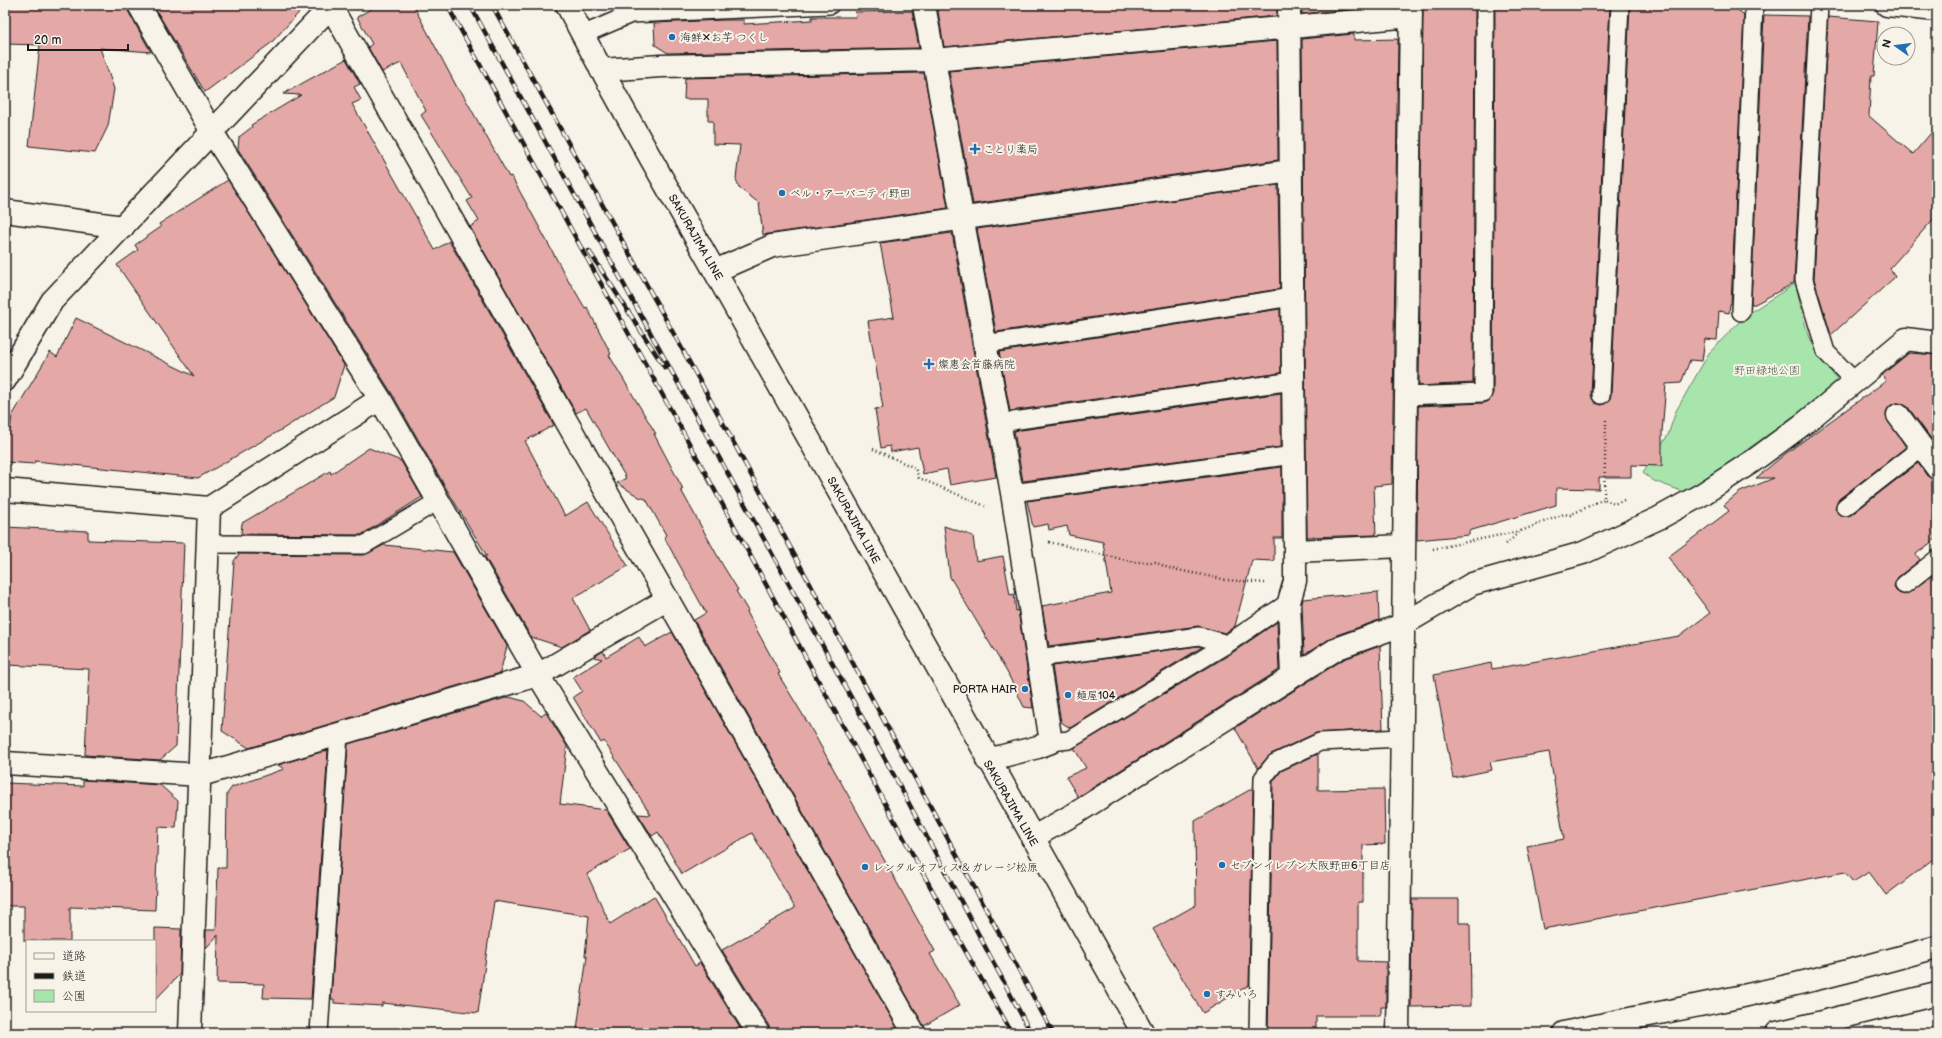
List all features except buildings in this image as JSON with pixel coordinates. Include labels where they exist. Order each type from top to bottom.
[{"type":"street","points":[[139,5],[212,132],[380,399],[538,675],[758,1033]]},
{"type":"street","name":"SAKURAJIMA LINE","points":[[567,5],[601,70],[715,270],[987,760],[1143,1033]]},
{"type":"street","points":[[924,5],[1012,493],[1051,742],[1038,747],[987,760]]},
{"type":"street","points":[[1289,5],[1288,27],[1295,551],[1295,581],[1289,602],[1292,677]]},
{"type":"street","points":[[1887,5],[1937,10]]},
{"type":"street","points":[[5,380],[52,301],[331,6],[914,1033]]},
{"type":"street","points":[[601,70],[662,66],[934,60],[1288,27],[1411,10],[1400,738],[1398,1033]]},
{"type":"street","points":[[715,270],[772,246],[1290,171]]},
{"type":"street","points":[[5,211],[123,227]]},
{"type":"street","points":[[1032,838],[1082,809],[1338,648],[1402,624],[1472,584],[1583,553],[1665,515],[1701,495],[1753,461],[1806,422],[1906,338],[1937,344]]},
{"type":"street","points":[[5,490],[209,508],[380,399]]},
{"type":"street","points":[[1898,415],[1937,468]]},
{"type":"street","points":[[190,1033],[201,776],[209,508]]},
{"type":"street","points":[[1295,551],[1403,551]]},
{"type":"street","points":[[5,763],[201,776],[538,675],[668,599]]},
{"type":"street","points":[[1564,1033],[1629,1018],[1751,994],[1875,964],[1937,946]]},
{"type":"street","points":[[1777,1033],[1937,994]]},
{"type":"lane","points":[[582,35],[631,14],[830,5]]},
{"type":"lane","points":[[1406,396],[1483,393],[1485,5]]},
{"type":"lane","points":[[1601,395],[1620,5]]},
{"type":"lane","points":[[1741,312],[1754,5]]},
{"type":"lane","points":[[1819,5],[1804,280],[1826,352],[1854,381]]},
{"type":"lane","points":[[985,344],[1292,297]]},
{"type":"lane","points":[[999,423],[1292,380]]},
{"type":"lane","points":[[1845,508],[1922,447]]},
{"type":"lane","points":[[1012,493],[1294,455]]},
{"type":"lane","points":[[208,544],[364,545],[438,501]]},
{"type":"lane","points":[[1904,585],[1937,559]]},
{"type":"lane","points":[[1051,742],[1069,740],[1227,644],[1289,602]]},
{"type":"lane","points":[[1038,658],[1199,636],[1227,644]]},
{"type":"lane","points":[[319,1033],[339,734]]},
{"type":"lane","points":[[1258,1033],[1263,778],[1275,763],[1320,742],[1400,738]]},
{"type":"path","points":[[1601,395],[1606,396],[1604,499],[1614,504],[1629,499]]},
{"type":"path","points":[[873,449],[915,468],[919,478],[987,506]]},
{"type":"path","points":[[1403,551],[1521,531]]},
{"type":"path","points":[[1019,535],[1134,562],[1155,562],[1168,568],[1227,580],[1256,584],[1295,581]]},
{"type":"green space","name":"野田緑地公園","points":[[1796,283],[1802,313],[1809,335],[1821,358],[1840,383],[1687,493],[1654,481],[1643,473],[1668,435],[1676,411],[1709,353],[1746,315]]},
{"type":"railway","points":[[447,5],[688,441],[962,945],[1012,1033]]},
{"type":"railway","points":[[470,5],[896,779],[1031,1033]]},
{"type":"railway","points":[[492,5],[723,423],[1053,1033]]},
{"type":"railway","points":[[589,251],[665,368]]},
{"type":"place","name":"海鮮✕お芋 つくし","points":[[672,37]]},
{"type":"place","name":"ことり薬局","points":[[975,149]]},
{"type":"place","name":"ベル・アーバニティ野田","points":[[782,193]]},
{"type":"place","name":"燦惠会首藤病院","points":[[929,364]]},
{"type":"place","name":"PORTA HAIR","points":[[1025,689]]},
{"type":"place","name":"麺屋104","points":[[1068,695]]},
{"type":"place","name":"セブンイレブン大阪野田6丁目店","points":[[1222,865]]},
{"type":"place","name":"レンタルオフィス＆ガレージ松原","points":[[865,867]]},
{"type":"place","name":"すみいろ","points":[[1207,994]]}]
